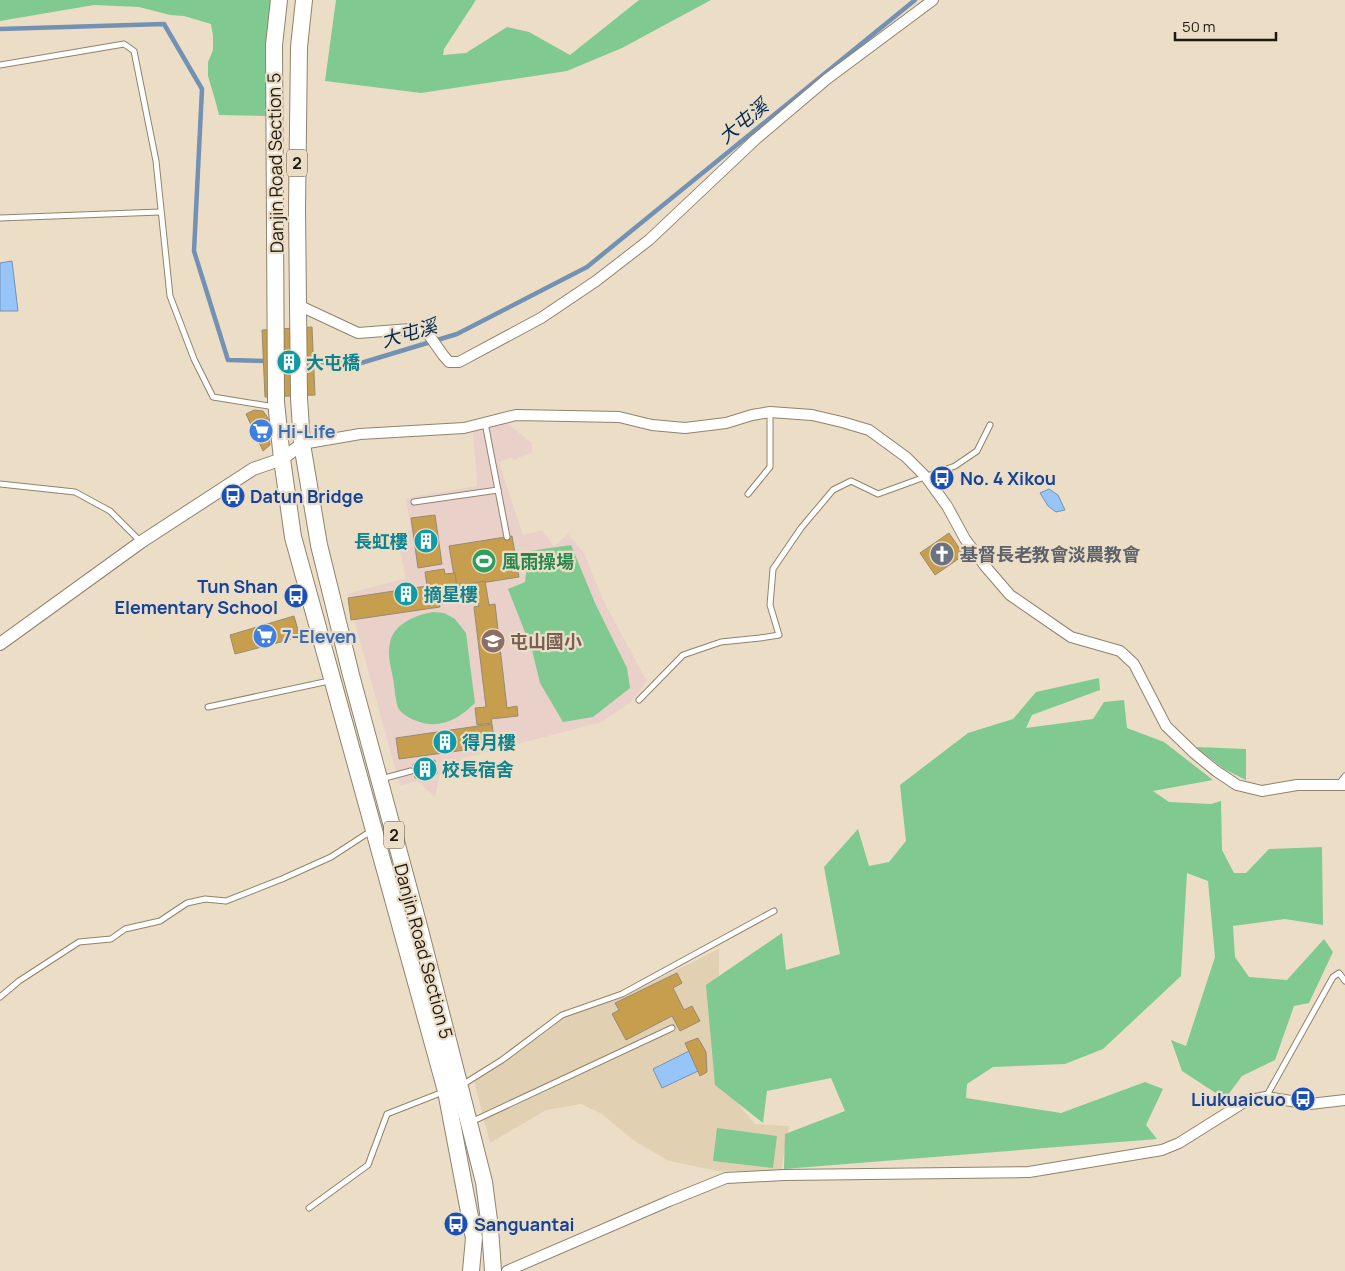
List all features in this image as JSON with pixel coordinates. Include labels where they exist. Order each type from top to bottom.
[{"type":"main road","name":"Danjin Road Section 5","points":[[279,0],[274,45],[277,405],[282,459],[293,537],[374,830],[452,1089],[468,1123],[484,1182],[493,1271]]},
{"type":"main road","name":"Danjin Road Section 5","points":[[304,0],[299,47],[297,209],[299,398],[302,444],[319,545],[378,779],[420,930],[452,1089],[474,1238],[471,1271]]},
{"type":"main road","points":[[323,647],[343,641]]},
{"type":"street","points":[[298,305],[358,333],[424,328],[449,362],[459,362],[541,318],[596,281],[649,240],[756,139],[820,85],[933,0]]},
{"type":"street","points":[[0,644],[141,542],[253,469],[282,459],[302,444],[360,434],[464,428],[516,415],[618,417],[652,425],[685,428],[726,423],[770,412],[812,415],[869,430],[906,457],[926,477],[947,506],[965,539],[1010,595],[1071,637],[1120,651],[1134,664],[1166,726],[1194,754],[1216,771],[1237,785],[1262,791],[1297,785],[1343,782]]},
{"type":"street","points":[[507,1271],[726,1178],[784,1175],[1029,1172],[1162,1150],[1179,1143],[1246,1101],[1266,1097],[1310,1104],[1345,1100]]},
{"type":"lane","points":[[0,65],[124,44],[134,51],[156,161],[170,296],[194,359],[213,398],[277,405]]},
{"type":"lane","points":[[0,218],[160,212]]},
{"type":"lane","points":[[748,494],[770,467],[770,412]]},
{"type":"lane","points":[[486,422],[508,537]]},
{"type":"lane","points":[[639,700],[683,655],[721,642],[779,635],[770,605],[773,569],[801,528],[833,490],[851,481],[878,494],[955,466],[977,451],[990,424]]},
{"type":"lane","points":[[0,484],[75,492],[110,511],[141,542]]},
{"type":"lane","points":[[414,502],[498,490]]},
{"type":"lane","points":[[208,707],[332,680]]},
{"type":"lane","points":[[378,779],[411,771]]},
{"type":"lane","points":[[0,997],[19,981],[79,942],[111,939],[125,929],[160,921],[187,903],[205,899],[226,901],[331,857],[374,830]]},
{"type":"lane","points":[[308,1208],[368,1164],[387,1114],[452,1089],[502,1060],[562,1015],[622,994],[774,911]]},
{"type":"lane","points":[[1266,1097],[1333,978],[1339,973],[1345,980]]},
{"type":"lane","points":[[468,1123],[672,1028]]},
{"type":"shaded area","name":"屯山國小","points":[[505,422],[532,443],[532,452],[514,460],[512,457],[499,462],[523,535],[542,530],[554,546],[568,534],[585,555],[604,602],[647,681],[630,703],[602,722],[464,758],[440,774],[435,797],[417,781],[400,786],[347,594],[406,578],[399,547],[403,532],[411,530],[406,498],[477,486],[473,432]]},
{"type":"shaded area","points":[[719,949],[719,1080],[755,1124],[789,1126],[781,1171],[718,1171],[669,1161],[633,1140],[602,1114],[581,1104],[546,1110],[490,1143],[474,1081],[548,1031],[562,1018],[618,999]]},
{"type":"green space","points":[[0,0],[274,0],[269,116],[219,115],[208,76],[208,62],[213,50],[211,24],[184,16],[170,15],[139,7],[94,5],[0,21]]},
{"type":"green space","points":[[336,0],[476,0],[444,49],[443,55],[466,53],[507,27],[529,32],[570,55],[639,0],[711,0],[622,48],[567,71],[421,93],[325,81]]},
{"type":"green space","points":[[571,545],[595,603],[627,668],[630,688],[593,717],[563,722],[540,683],[532,650],[508,589],[525,582],[529,551]]},
{"type":"green space","points":[[434,612],[444,613],[455,619],[466,633],[475,703],[455,718],[433,724],[412,719],[398,708],[389,652],[392,636],[401,625],[420,615]]},
{"type":"green space","points":[[1099,678],[1100,690],[1032,715],[1026,728],[1093,719],[1104,702],[1124,700],[1127,728],[1164,742],[1213,780],[1153,791],[1169,802],[1211,804],[1221,801],[1222,850],[1234,873],[1246,873],[1269,849],[1322,847],[1323,925],[1285,919],[1233,926],[1235,957],[1249,977],[1287,980],[1324,939],[1333,952],[1309,1003],[1294,1006],[1275,1060],[1242,1076],[1225,1099],[1182,1071],[1171,1040],[1186,1046],[1215,957],[1208,881],[1187,873],[1181,976],[1103,1049],[1065,1064],[993,1067],[967,1084],[966,1098],[1061,1113],[1145,1082],[1163,1089],[1146,1125],[1157,1139],[784,1169],[785,1134],[845,1111],[831,1078],[767,1091],[763,1123],[715,1085],[706,985],[782,933],[786,970],[840,954],[824,867],[858,829],[869,866],[889,862],[906,841],[900,785],[968,733],[1013,719],[1036,692]]},
{"type":"green space","points":[[1196,747],[1246,749],[1246,780],[1224,769]]},
{"type":"green space","points":[[717,1128],[777,1136],[773,1168],[713,1161]]},
{"type":"water","points":[[12,261],[18,311],[0,311],[0,263]]},
{"type":"water","points":[[1049,489],[1058,495],[1065,510],[1056,512],[1048,506],[1040,493]]},
{"type":"water","points":[[689,1051],[698,1071],[662,1088],[653,1069]]},
{"type":"building","name":"大屯橋","points":[[312,327],[315,395],[265,397],[262,330]]},
{"type":"building","name":"Hi-Life","points":[[254,410],[263,411],[268,418],[270,445],[263,451],[246,414]]},
{"type":"building","name":"長虹樓","points":[[435,515],[442,564],[418,568],[411,518]]},
{"type":"building","name":"基督長老教會淡農教會","points":[[949,533],[964,555],[935,575],[920,553]]},
{"type":"building","name":"風雨操場","points":[[512,536],[519,577],[456,587],[449,546]]},
{"type":"building","name":"摘星樓","points":[[444,569],[445,574],[455,573],[457,588],[437,590],[440,607],[351,620],[348,598],[427,586],[425,572]]},
{"type":"building","points":[[485,581],[489,605],[495,604],[507,708],[517,706],[518,716],[491,719],[492,723],[477,725],[475,708],[486,707],[474,607],[479,606],[477,593],[452,596],[450,587]]},
{"type":"building","name":"7-Eleven","points":[[294,616],[300,637],[235,654],[230,635]]},
{"type":"building","name":"得月樓","points":[[492,724],[495,746],[399,759],[396,738]]},
{"type":"building","name":"校長宿舍","points":[[435,760],[437,774],[415,778],[413,764]]},
{"type":"building","points":[[677,973],[682,983],[673,988],[684,1010],[692,1006],[700,1021],[680,1031],[672,1016],[626,1040],[612,1014],[619,1010],[615,1003]]},
{"type":"building","points":[[698,1038],[706,1052],[707,1072],[700,1076],[685,1043]]},
{"type":"waterway","name":"大屯溪","points":[[308,362],[361,363],[457,334],[587,267],[915,0]]},
{"type":"waterway","name":"大屯溪","points":[[0,29],[164,24],[202,89],[194,251],[228,360],[267,361]]},
{"type":"place","name":"大屯橋","points":[[289,362]]},
{"type":"place","name":"Hi-Life","points":[[261,431]]},
{"type":"place","name":"No. 4 Xikou","points":[[942,478]]},
{"type":"place","name":"Datun Bridge","points":[[233,496]]},
{"type":"place","name":"長虹樓","points":[[426,541]]},
{"type":"place","name":"基督長老教會淡農教會","points":[[942,554]]},
{"type":"place","name":"風雨操場","points":[[484,561]]},
{"type":"place","name":"摘星樓","points":[[406,594]]},
{"type":"place","name":"Tun Shan Elementary School","points":[[296,596]]},
{"type":"place","name":"7-Eleven","points":[[265,636]]},
{"type":"place","name":"屯山國小","points":[[493,641]]},
{"type":"place","name":"得月樓","points":[[445,742]]},
{"type":"place","name":"校長宿舍","points":[[425,769]]},
{"type":"place","name":"Liukuaicuo","points":[[1303,1099]]},
{"type":"place","name":"Sanguantai","points":[[456,1224]]}]
